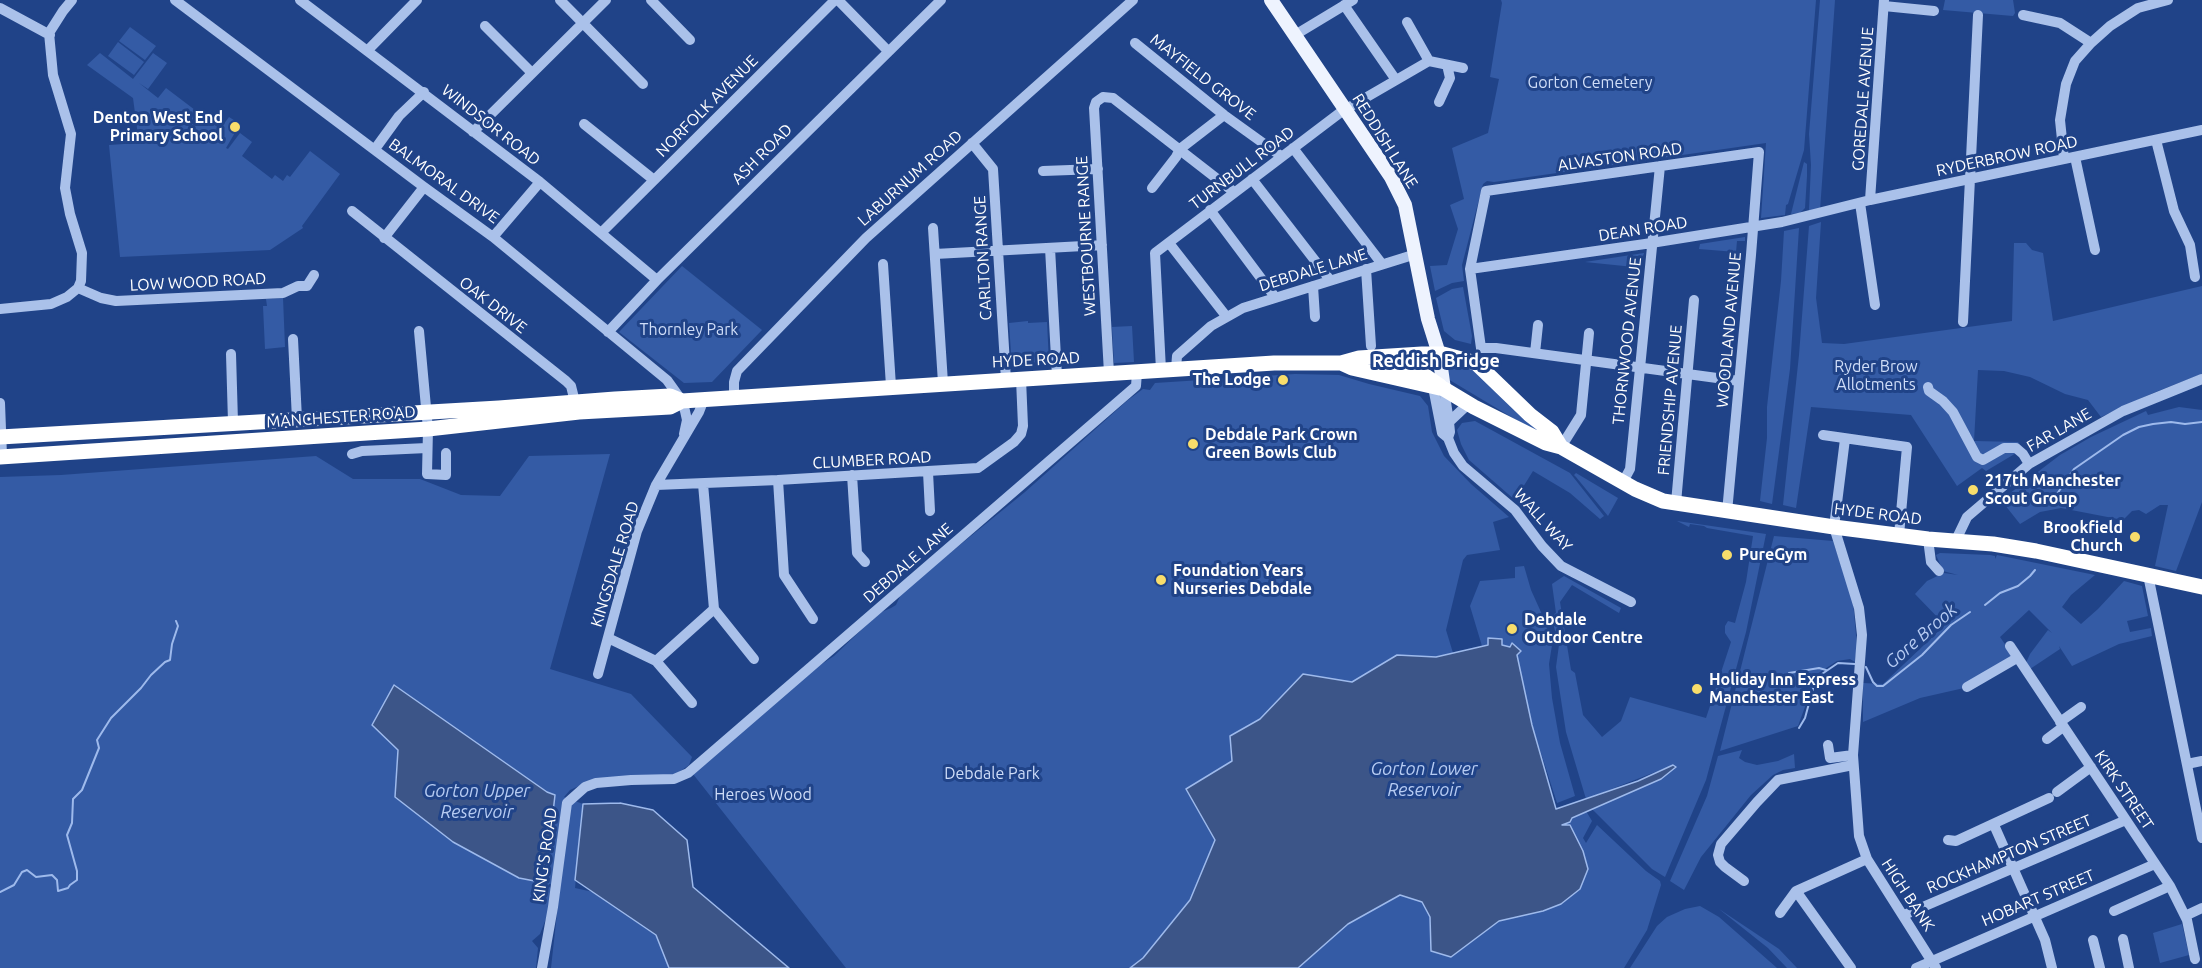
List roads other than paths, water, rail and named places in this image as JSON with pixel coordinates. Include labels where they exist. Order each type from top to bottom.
[{"type":"highway","name":"HYDE ROAD","points":[[1341,363],[1376,351],[1439,351],[1476,363],[1530,415],[1552,432],[1561,447]]},
{"type":"highway","points":[[1376,351],[1437,385]]},
{"type":"highway","name":"HYDE ROAD","points":[[734,398],[891,386],[1274,363],[1341,363],[1353,368],[1437,385],[1467,407],[1506,422],[1546,443],[1561,447],[1652,497],[1727,512],[2036,551],[2202,587]]},
{"type":"highway","name":"MANCHESTER ROAD","points":[[1,437],[670,396],[682,401]]},
{"type":"highway","name":"MANCHESTER ROAD","points":[[1,457],[428,429],[579,412],[670,407],[682,401],[734,398]]},
{"type":"highway","points":[[1,437],[14,445],[81,443],[130,449]]},
{"type":"main road","name":"REDDISH LANE","points":[[1271,0],[1347,109],[1391,177],[1405,205],[1428,319],[1439,351]]},
{"type":"main road","name":"WALL WAY","points":[[1437,385],[1439,351]]},
{"type":"street","points":[[0,309],[51,304],[67,297],[78,288],[83,272],[82,253],[65,188],[71,134],[53,75],[50,35],[72,0]]},
{"type":"street","name":"BALMORAL DRIVE","points":[[175,0],[493,237],[667,380],[682,401]]},
{"type":"street","name":"WINDSOR ROAD","points":[[300,0],[540,182],[657,280]]},
{"type":"street","points":[[560,0],[643,84]]},
{"type":"street","points":[[473,132],[606,0]]},
{"type":"street","points":[[651,0],[690,40]]},
{"type":"street","points":[[836,0],[888,51]]},
{"type":"street","name":"NORFOLK AVENUE","points":[[601,233],[836,0]]},
{"type":"street","name":"ASH ROAD","points":[[608,332],[657,280],[941,0]]},
{"type":"street","name":"LABURNUM ROAD","points":[[734,398],[737,371],[866,238],[1133,0]]},
{"type":"street","points":[[2064,159],[2060,120],[2064,93],[2075,61],[2091,43],[2120,20],[2138,9],[2155,2],[2168,0]]},
{"type":"street","points":[[367,51],[412,2]]},
{"type":"street","points":[[1295,35],[1348,3],[1396,80]]},
{"type":"street","points":[[1884,3],[1934,11]]},
{"type":"street","name":"GOREDALE AVENUE","points":[[1875,305],[1865,202],[1884,3]]},
{"type":"street","points":[[0,9],[50,35]]},
{"type":"street","points":[[1963,322],[1978,15]]},
{"type":"street","points":[[2023,15],[2060,23],[2091,43]]},
{"type":"street","points":[[1407,22],[1429,61],[1463,68]]},
{"type":"street","points":[[484,26],[531,72]]},
{"type":"street","name":"MAYFIELD GROVE","points":[[1135,43],[1224,115],[1281,156]]},
{"type":"street","name":"TURNBULL ROAD","points":[[1169,370],[1155,253],[1281,156],[1347,109],[1429,61]]},
{"type":"street","points":[[1439,102],[1450,78],[1447,65]]},
{"type":"street","points":[[375,149],[399,116],[424,92]]},
{"type":"street","name":"WESTBOURNE RANGE","points":[[1109,373],[1094,108],[1100,98],[1107,96],[1113,98],[1180,148]]},
{"type":"street","points":[[1152,188],[1176,157],[1180,148],[1224,115]]},
{"type":"street","points":[[584,124],[654,180]]},
{"type":"street","name":"RYDERBROW ROAD","points":[[1820,214],[1865,202],[2202,130]]},
{"type":"street","points":[[2157,140],[2174,211],[2190,245],[2196,277]]},
{"type":"street","name":"CARLTON RANGE","points":[[972,143],[993,169],[998,250],[1013,379]]},
{"type":"street","points":[[1180,148],[1234,192]]},
{"type":"street","points":[[1293,148],[1382,264]]},
{"type":"street","name":"ALVASTON ROAD","points":[[1470,269],[1486,191],[1759,152]]},
{"type":"street","name":"WOODLAND AVENUE","points":[[1727,512],[1759,152]]},
{"type":"street","points":[[2075,157],[2095,250]]},
{"type":"street","name":"THORNWOOD AVENUE","points":[[1623,482],[1630,469],[1660,166]]},
{"type":"street","points":[[1043,171],[1098,169]]},
{"type":"street","points":[[1252,179],[1330,280]]},
{"type":"street","points":[[493,237],[540,182]]},
{"type":"street","points":[[384,238],[424,187]]},
{"type":"street","points":[[1210,210],[1275,297]]},
{"type":"street","name":"OAK DRIVE","points":[[352,211],[566,381],[571,386],[574,402]]},
{"type":"street","name":"DEAN ROAD","points":[[1470,269],[1652,243],[1820,214]]},
{"type":"street","points":[[933,228],[943,383]]},
{"type":"street","points":[[1169,243],[1226,316]]},
{"type":"street","points":[[935,254],[1102,245]]},
{"type":"street","points":[[1050,248],[1057,376]]},
{"type":"street","name":"DEBDALE LANE","points":[[1169,370],[1177,356],[1226,316],[1275,297],[1416,254]]},
{"type":"street","points":[[883,264],[891,386]]},
{"type":"street","points":[[1366,269],[1376,351]]},
{"type":"street","points":[[1470,269],[1481,348],[1535,353],[1739,381]]},
{"type":"street","name":"LOW WOOD ROAD","points":[[78,288],[101,298],[116,301],[283,293],[298,286],[308,286],[314,275]]},
{"type":"street","points":[[1312,286],[1315,317]]},
{"type":"street","name":"FRIENDSHIP AVENUE","points":[[1676,503],[1694,300]]},
{"type":"street","points":[[1535,353],[1538,325]]},
{"type":"street","points":[[419,331],[428,429],[427,474],[446,475],[446,453]]},
{"type":"street","points":[[1561,447],[1581,415],[1589,333]]},
{"type":"street","points":[[293,339],[297,419]]},
{"type":"street","points":[[231,354],[233,423]]},
{"type":"street","name":"DEBDALE LANE","points":[[688,773],[1136,386],[1137,372]]},
{"type":"street","name":"CLUMBER ROAD","points":[[656,485],[978,468],[1014,442],[1021,434],[1023,426],[1013,379]]},
{"type":"street","name":"FAR LANE","points":[[1956,540],[1967,517],[2029,464],[2123,411],[2202,379]]},
{"type":"street","name":"WALL WAY","points":[[1437,385],[1449,422],[1448,438]]},
{"type":"street","name":"WALL WAY","points":[[1437,385],[1442,432],[1448,438],[1463,466],[1515,510],[1542,546],[1561,566],[1631,602]]},
{"type":"street","points":[[1928,387],[1929,391],[1953,412],[1977,457],[1983,460],[2004,448],[2016,448],[2029,464]]},
{"type":"street","name":"KINGSDALE ROAD","points":[[598,674],[637,531],[656,485],[699,412],[704,399]]},
{"type":"street","points":[[682,401],[687,420],[684,434]]},
{"type":"street","points":[[0,404],[1,457]]},
{"type":"street","points":[[1449,422],[1467,407]]},
{"type":"street","points":[[1823,435],[1907,447],[1899,535]]},
{"type":"street","points":[[1834,526],[1845,439]]},
{"type":"street","points":[[352,454],[362,450],[427,448]]},
{"type":"street","points":[[928,472],[930,511]]},
{"type":"street","points":[[852,475],[857,553],[865,562]]},
{"type":"street","points":[[778,480],[784,575],[813,619]]},
{"type":"street","points":[[703,484],[714,609],[754,659]]},
{"type":"street","name":"HIGH BANK","points":[[1834,526],[1859,608],[1862,635],[1853,760],[1859,836],[1867,859],[1934,964]]},
{"type":"street","points":[[1928,539],[1931,562],[1939,571]]},
{"type":"street","points":[[2148,575],[2202,838]]},
{"type":"street","points":[[656,661],[714,609]]},
{"type":"street","points":[[608,638],[656,661],[692,703]]},
{"type":"street","name":"KIRK STREET","points":[[2010,646],[2170,886],[2185,916],[2195,959]]},
{"type":"street","points":[[1967,687],[2016,658]]},
{"type":"street","points":[[2047,739],[2081,707]]},
{"type":"street","points":[[1828,744],[1830,758],[1853,760]]},
{"type":"street","points":[[1744,881],[1720,862],[1718,855],[1721,844],[1761,797],[1778,780],[1853,760]]},
{"type":"street","points":[[2187,764],[2202,761]]},
{"type":"street","points":[[1948,840],[1956,841],[1994,825],[2053,795],[2091,767]]},
{"type":"street","name":"KING'S ROAD","points":[[542,968],[553,908],[567,802],[585,787],[597,783],[674,779],[688,773]]},
{"type":"street","name":"ROCKHAMPTON STREET","points":[[1904,915],[2126,820]]},
{"type":"street","points":[[1994,825],[2045,940],[2052,968]]},
{"type":"street","points":[[1780,913],[1796,891],[1867,859]]},
{"type":"street","name":"HOBART STREET","points":[[1916,968],[1934,964],[2033,916],[2155,864]]},
{"type":"street","points":[[2114,911],[2170,886]]},
{"type":"street","points":[[1796,891],[1851,968]]},
{"type":"street","points":[[2185,916],[2202,908]]},
{"type":"street","points":[[2123,939],[2129,968]]},
{"type":"street","points":[[2093,940],[2100,968]]},
{"type":"water","name":"Gorton Lower Reservoir","points":[[1488,638],[1502,639],[1502,645],[1510,647],[1512,643],[1521,651],[1517,655],[1532,725],[1556,809],[1638,781],[1673,765],[1676,767],[1661,779],[1572,818],[1570,822],[1562,825],[1570,825],[1583,851],[1588,869],[1580,889],[1561,904],[1543,911],[1499,921],[1451,957],[1431,951],[1430,917],[1422,902],[1400,895],[1348,924],[1298,968],[1130,968],[1143,958],[1190,900],[1215,840],[1186,789],[1232,761],[1230,736],[1260,719],[1303,674],[1352,682],[1397,655],[1436,657],[1488,645]]},
{"type":"water","name":"Gorton Upper Reservoir","points":[[394,685],[547,792],[555,795],[545,883],[519,878],[453,842],[395,797],[398,750],[372,725]]},
{"type":"water","points":[[620,803],[653,810],[687,840],[693,887],[789,968],[669,968],[656,935],[575,880],[583,804]]},
{"type":"waterway","name":"Gore Brook","points":[[2057,494],[2074,469],[2123,435],[2139,427],[2171,422],[2185,424],[2202,422]]},
{"type":"waterway","name":"Gore Brook","points":[[1985,605],[2000,593],[2018,586],[2035,570]]},
{"type":"waterway","name":"Gore Brook","points":[[1866,667],[1873,682],[1877,686],[1883,686],[1922,655],[1951,625],[1970,612]]},
{"type":"waterway","points":[[0,892],[14,885],[22,872],[27,870],[36,877],[52,875],[57,880],[58,891],[68,888],[77,880],[77,871],[67,835],[72,823],[73,799],[82,790],[99,748],[97,740],[111,718],[151,675],[170,660],[178,626],[176,621]]},
{"type":"waterway","points":[[1799,728],[1805,718],[1814,685],[1819,676],[1838,663],[1855,664]]},
{"type":"waterway","name":"Gore Brook","points":[[1789,673],[1819,668],[1826,670]]},
{"type":"place","name":"Denton West End Primary School","points":[[235,127]]},
{"type":"place","name":"The Lodge","points":[[1283,380]]},
{"type":"place","name":"Debdale Park Crown Green Bowls Club","points":[[1193,444]]},
{"type":"place","name":"217th Manchester Scout Group","points":[[1973,490]]},
{"type":"place","name":"Brookfield Church","points":[[2135,537]]},
{"type":"place","name":"PureGym","points":[[1727,555]]},
{"type":"place","name":"Foundation Years Nurseries Debdale","points":[[1161,580]]},
{"type":"place","name":"Debdale Outdoor Centre","points":[[1512,629]]},
{"type":"place","name":"Holiday Inn Express Manchester East","points":[[1697,689]]},
{"type":"district","name":"Reddish Bridge","points":[[1436,361]]},
{"type":"park label","name":"Gorton Cemetery","points":[[1590,83]]},
{"type":"park label","name":"Thornley Park","points":[[689,330]]},
{"type":"park label","name":"Ryder Brow Allotments","points":[[1876,376]]},
{"type":"park label","name":"Debdale Park","points":[[992,774]]},
{"type":"park label","name":"Heroes Wood","points":[[763,795]]}]
